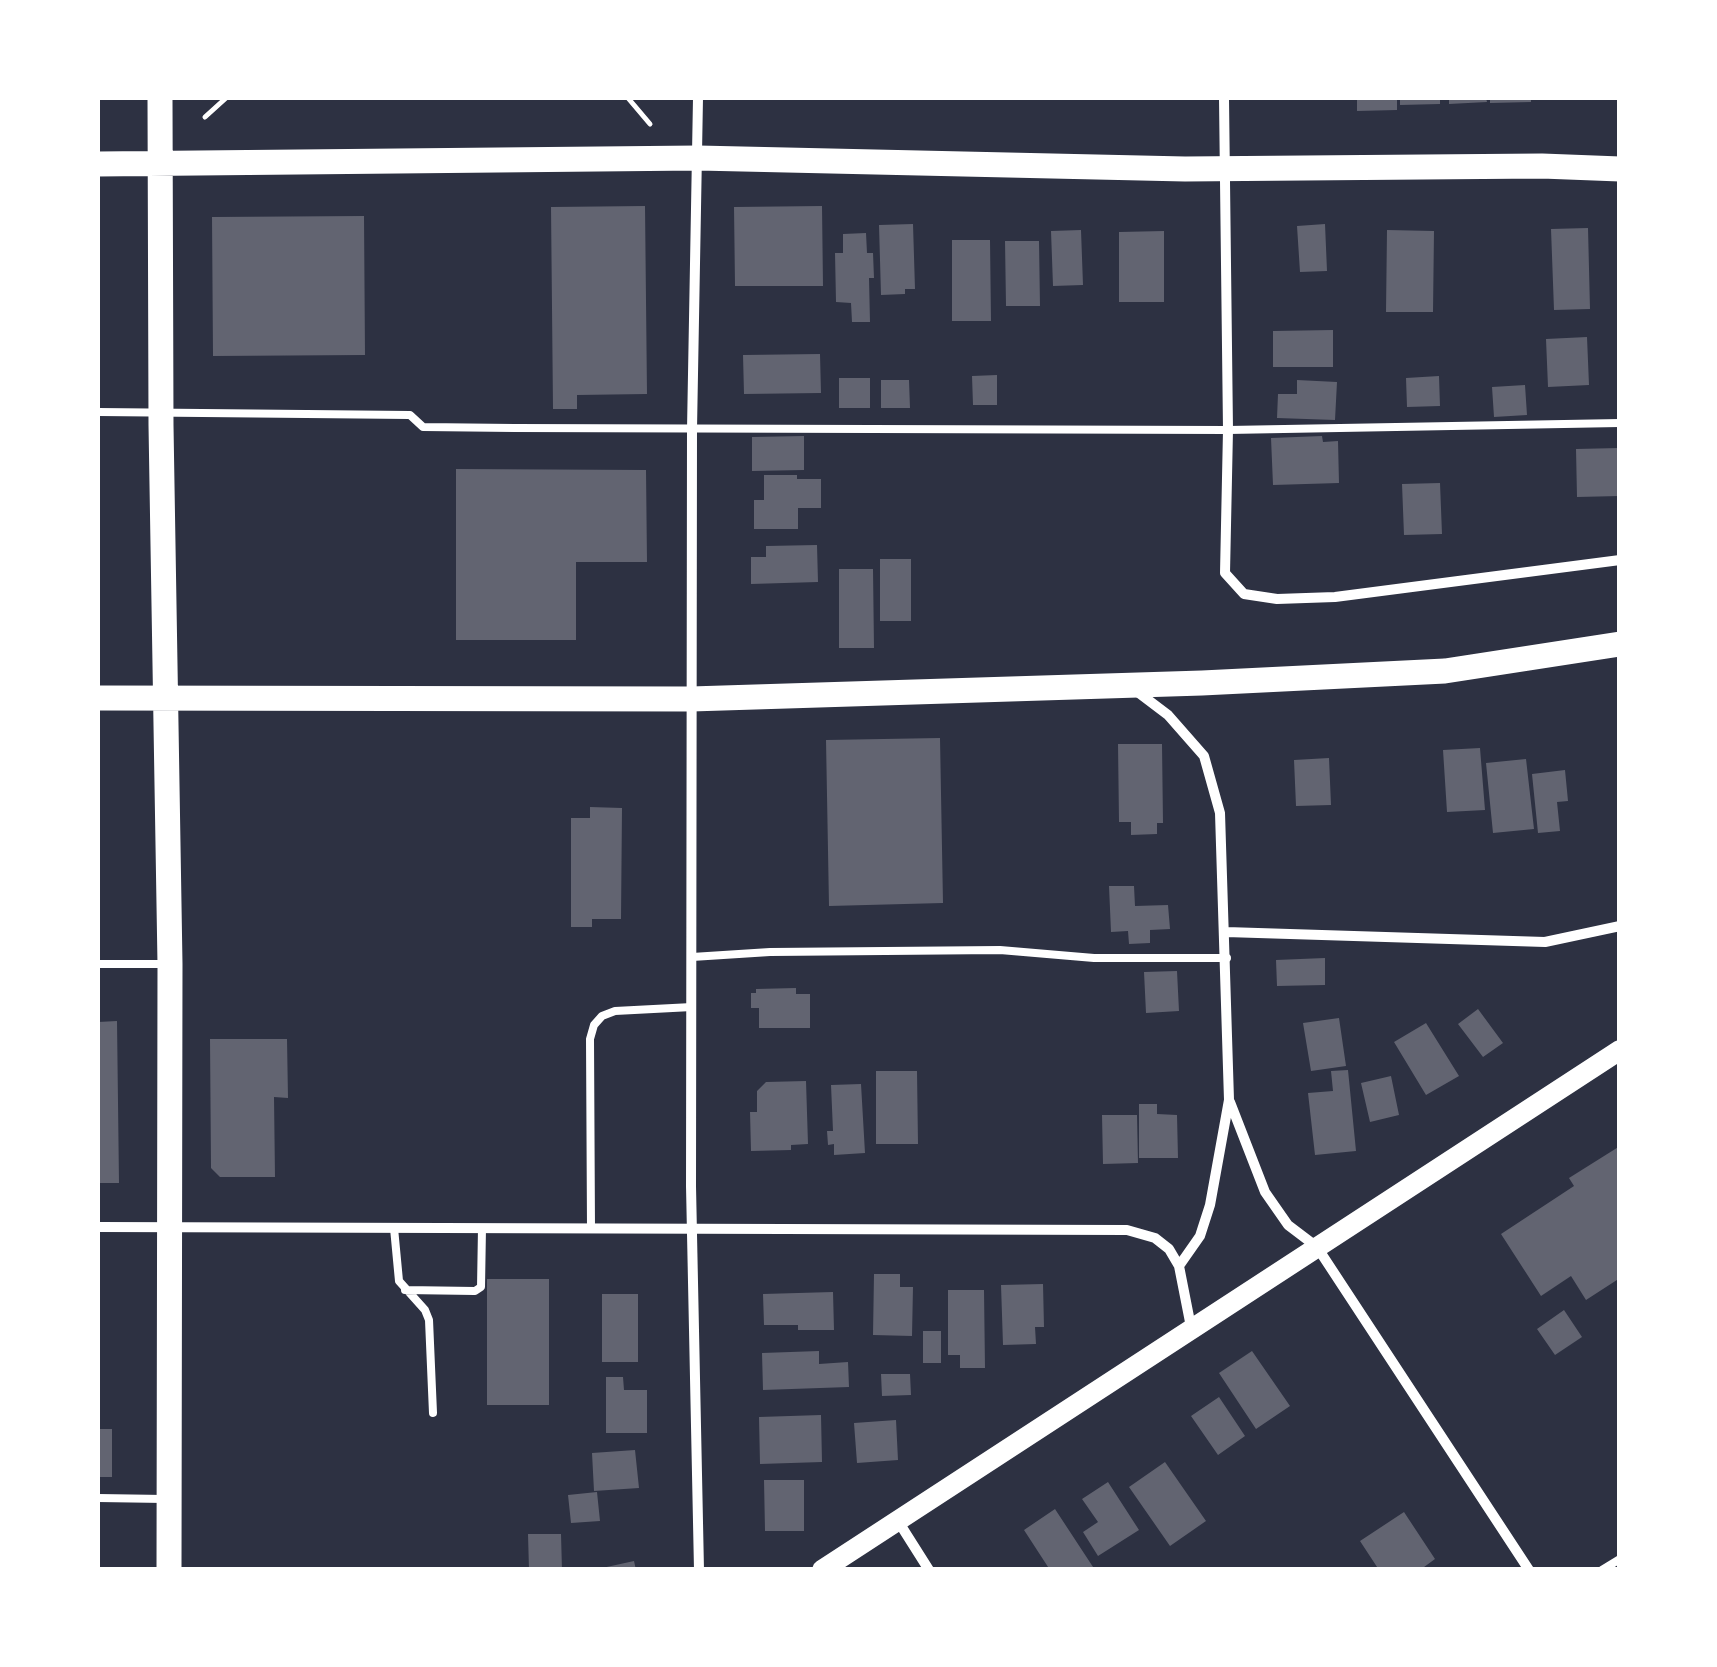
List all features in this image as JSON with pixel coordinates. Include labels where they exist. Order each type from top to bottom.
[{"type":"main road","points":[[160,98],[172,1227],[169,1570]]},
{"type":"main road","points":[[98,164],[698,158],[1225,168],[1620,169]]},
{"type":"main road","points":[[98,698],[691,699],[1202,683],[1445,671],[1620,644]]},
{"type":"main road","points":[[822,1570],[1620,1050]]},
{"type":"street","points":[[698,98],[692,429],[691,1229],[699,1570]]},
{"type":"street","points":[[1224,98],[1228,430],[1225,573],[1244,594],[1334,597],[1620,560]]},
{"type":"street","points":[[1542,166],[1620,158]]},
{"type":"street","points":[[1126,684],[1168,715],[1204,756],[1220,813],[1229,1100],[1210,1204],[1200,1236],[1179,1266]]},
{"type":"street","points":[[1226,932],[1545,942],[1620,926]]},
{"type":"street","points":[[1229,1100],[1265,1192],[1288,1225],[1317,1247],[1529,1570]]},
{"type":"street","points":[[98,1226],[1127,1230],[1156,1238],[1169,1249],[1179,1266],[1192,1327]]},
{"type":"street","points":[[897,1520],[929,1570]]},
{"type":"lane","points":[[98,412],[410,415],[422,427],[692,429],[1228,430],[1620,422]]},
{"type":"lane","points":[[692,957],[770,952],[1000,950],[1094,958],[1226,958]]},
{"type":"lane","points":[[98,964],[170,964]]},
{"type":"lane","points":[[591,1228],[590,1039],[594,1025],[614,1011],[692,1006]]},
{"type":"lane","points":[[394,1228],[396,1272],[429,1320],[433,1413]]},
{"type":"lane","points":[[405,1290],[475,1292],[482,1288],[482,1228]]},
{"type":"lane","points":[[98,1498],[170,1499]]},
{"type":"lane","points":[[1602,1570],[1620,1559]]},
{"type":"path","points":[[206,117],[226,98]]},
{"type":"path","points":[[628,98],[650,124]]},
{"type":"building","points":[[1357,98],[1397,98],[1397,110],[1357,111]]},
{"type":"building","points":[[1400,98],[1440,98],[1440,104],[1400,105]]},
{"type":"building","points":[[1449,98],[1486,98],[1487,102],[1449,104]]},
{"type":"building","points":[[1490,98],[1531,98],[1531,102],[1490,103]]},
{"type":"building","points":[[645,206],[647,394],[577,395],[577,409],[553,409],[551,207]]},
{"type":"building","points":[[822,206],[823,286],[735,286],[734,207]]},
{"type":"building","points":[[364,216],[365,355],[213,356],[212,217]]},
{"type":"building","points":[[913,224],[915,289],[905,289],[905,294],[881,295],[879,225]]},
{"type":"building","points":[[1325,224],[1327,271],[1300,272],[1297,226]]},
{"type":"building","points":[[1588,228],[1590,309],[1554,310],[1551,229]]},
{"type":"building","points":[[1081,230],[1083,285],[1053,286],[1051,231]]},
{"type":"building","points":[[1387,230],[1434,231],[1433,312],[1386,312]]},
{"type":"building","points":[[1164,231],[1164,302],[1119,302],[1119,232]]},
{"type":"building","points":[[866,233],[867,253],[873,253],[870,322],[852,322],[851,303],[836,302],[835,253],[843,253],[843,234]]},
{"type":"building","points":[[952,240],[990,240],[991,321],[952,321]]},
{"type":"building","points":[[1005,241],[1039,241],[1040,306],[1006,306]]},
{"type":"building","points":[[1333,330],[1333,367],[1273,367],[1273,331]]},
{"type":"building","points":[[1587,337],[1589,385],[1548,387],[1546,339]]},
{"type":"building","points":[[820,354],[821,393],[744,394],[743,355]]},
{"type":"building","points":[[997,375],[997,405],[973,405],[972,376]]},
{"type":"building","points":[[1439,376],[1440,406],[1407,407],[1406,378]]},
{"type":"building","points":[[839,378],[870,378],[870,408],[839,408]]},
{"type":"building","points":[[881,380],[909,380],[910,408],[881,408]]},
{"type":"building","points":[[1297,380],[1337,382],[1335,420],[1277,418],[1278,394],[1297,394]]},
{"type":"building","points":[[1525,385],[1527,415],[1494,417],[1492,387]]},
{"type":"building","points":[[804,436],[804,470],[752,471],[752,437]]},
{"type":"building","points":[[1322,436],[1323,442],[1338,441],[1339,483],[1273,485],[1271,438]]},
{"type":"building","points":[[1619,448],[1620,496],[1577,497],[1576,449]]},
{"type":"building","points":[[456,469],[646,470],[647,562],[576,562],[576,640],[456,640]]},
{"type":"building","points":[[764,475],[821,479],[821,508],[798,508],[798,529],[754,529],[754,500],[764,500]]},
{"type":"building","points":[[1440,483],[1442,534],[1404,535],[1402,484]]},
{"type":"building","points":[[817,545],[818,582],[751,584],[751,557],[766,557],[766,546]]},
{"type":"building","points":[[880,559],[911,559],[911,621],[880,621]]},
{"type":"building","points":[[839,569],[873,569],[874,648],[839,648]]},
{"type":"building","points":[[940,738],[943,903],[829,906],[826,740]]},
{"type":"building","points":[[1118,744],[1162,744],[1163,823],[1157,823],[1157,834],[1131,835],[1131,822],[1119,822]]},
{"type":"building","points":[[1480,748],[1485,810],[1447,812],[1443,750]]},
{"type":"building","points":[[1329,758],[1331,805],[1296,806],[1294,760]]},
{"type":"building","points":[[1526,759],[1534,829],[1493,833],[1486,763]]},
{"type":"building","points":[[1565,770],[1568,801],[1557,802],[1560,831],[1538,833],[1532,774]]},
{"type":"building","points":[[590,807],[622,808],[621,919],[592,919],[592,927],[571,927],[571,818],[590,818]]},
{"type":"building","points":[[1109,886],[1134,886],[1135,906],[1168,905],[1170,929],[1150,930],[1150,943],[1129,944],[1128,931],[1111,932]]},
{"type":"building","points":[[1325,958],[1325,985],[1277,986],[1276,960]]},
{"type":"building","points":[[1177,971],[1179,1011],[1146,1013],[1144,972]]},
{"type":"building","points":[[796,988],[796,994],[810,994],[810,1028],[759,1028],[759,1008],[751,1008],[751,993],[756,993],[756,989]]},
{"type":"building","points":[[1478,1009],[1503,1043],[1483,1057],[1458,1024]]},
{"type":"building","points":[[1339,1018],[1346,1066],[1311,1071],[1303,1023]]},
{"type":"building","points":[[117,1021],[119,1183],[98,1183],[98,1022]]},
{"type":"building","points":[[1426,1023],[1459,1076],[1426,1095],[1394,1042]]},
{"type":"building","points":[[210,1039],[287,1039],[288,1098],[274,1097],[275,1177],[220,1177],[211,1168]]},
{"type":"building","points":[[1348,1070],[1356,1151],[1315,1155],[1308,1093],[1333,1091],[1331,1071]]},
{"type":"building","points":[[876,1071],[917,1071],[918,1144],[876,1144]]},
{"type":"building","points":[[1391,1076],[1399,1115],[1370,1122],[1361,1083]]},
{"type":"building","points":[[806,1081],[808,1144],[791,1145],[791,1150],[751,1151],[750,1112],[757,1112],[757,1091],[766,1082]]},
{"type":"building","points":[[861,1084],[865,1153],[834,1155],[834,1144],[828,1145],[827,1131],[833,1131],[831,1085]]},
{"type":"building","points":[[1139,1104],[1157,1104],[1157,1114],[1177,1115],[1178,1158],[1139,1158]]},
{"type":"building","points":[[1102,1115],[1137,1115],[1138,1163],[1103,1164]]},
{"type":"building","points":[[1620,1146],[1620,1278],[1586,1300],[1571,1276],[1541,1296],[1501,1234],[1574,1186],[1569,1178]]},
{"type":"building","points":[[874,1274],[900,1274],[900,1287],[913,1287],[912,1336],[873,1335]]},
{"type":"building","points":[[487,1279],[549,1279],[549,1405],[487,1405]]},
{"type":"building","points":[[1043,1284],[1044,1327],[1035,1327],[1036,1344],[1003,1345],[1001,1285]]},
{"type":"building","points":[[948,1290],[984,1290],[985,1368],[960,1368],[960,1355],[948,1355]]},
{"type":"building","points":[[833,1292],[834,1330],[764,1325],[763,1294]]},
{"type":"building","points":[[602,1294],[638,1294],[638,1362],[602,1362]]},
{"type":"building","points":[[1564,1310],[1582,1337],[1555,1355],[1537,1329]]},
{"type":"building","points":[[923,1331],[941,1331],[941,1363],[923,1363]]},
{"type":"building","points":[[819,1351],[819,1364],[848,1362],[849,1387],[763,1390],[762,1353]]},
{"type":"building","points":[[1252,1351],[1290,1406],[1256,1429],[1219,1373]]},
{"type":"building","points":[[881,1374],[910,1374],[911,1395],[882,1396]]},
{"type":"building","points":[[606,1377],[623,1377],[624,1390],[647,1390],[647,1433],[606,1433]]},
{"type":"building","points":[[1219,1397],[1245,1436],[1218,1455],[1191,1416]]},
{"type":"building","points":[[821,1415],[822,1462],[760,1464],[759,1417]]},
{"type":"building","points":[[896,1420],[898,1460],[857,1463],[854,1423]]},
{"type":"building","points":[[98,1429],[112,1429],[112,1477],[98,1477]]},
{"type":"building","points":[[635,1450],[639,1488],[594,1491],[592,1453]]},
{"type":"building","points":[[1165,1462],[1206,1521],[1170,1546],[1129,1487]]},
{"type":"building","points":[[764,1480],[804,1480],[804,1531],[765,1531]]},
{"type":"building","points":[[1108,1482],[1139,1530],[1098,1556],[1083,1532],[1098,1522],[1082,1499]]},
{"type":"building","points":[[597,1492],[600,1521],[571,1523],[568,1495]]},
{"type":"building","points":[[1055,1509],[1095,1570],[1050,1570],[1024,1530]]},
{"type":"building","points":[[1404,1512],[1435,1559],[1420,1570],[1379,1570],[1360,1541]]},
{"type":"building","points":[[528,1534],[561,1534],[562,1570],[529,1570]]},
{"type":"building","points":[[634,1561],[636,1570],[602,1568]]}]
